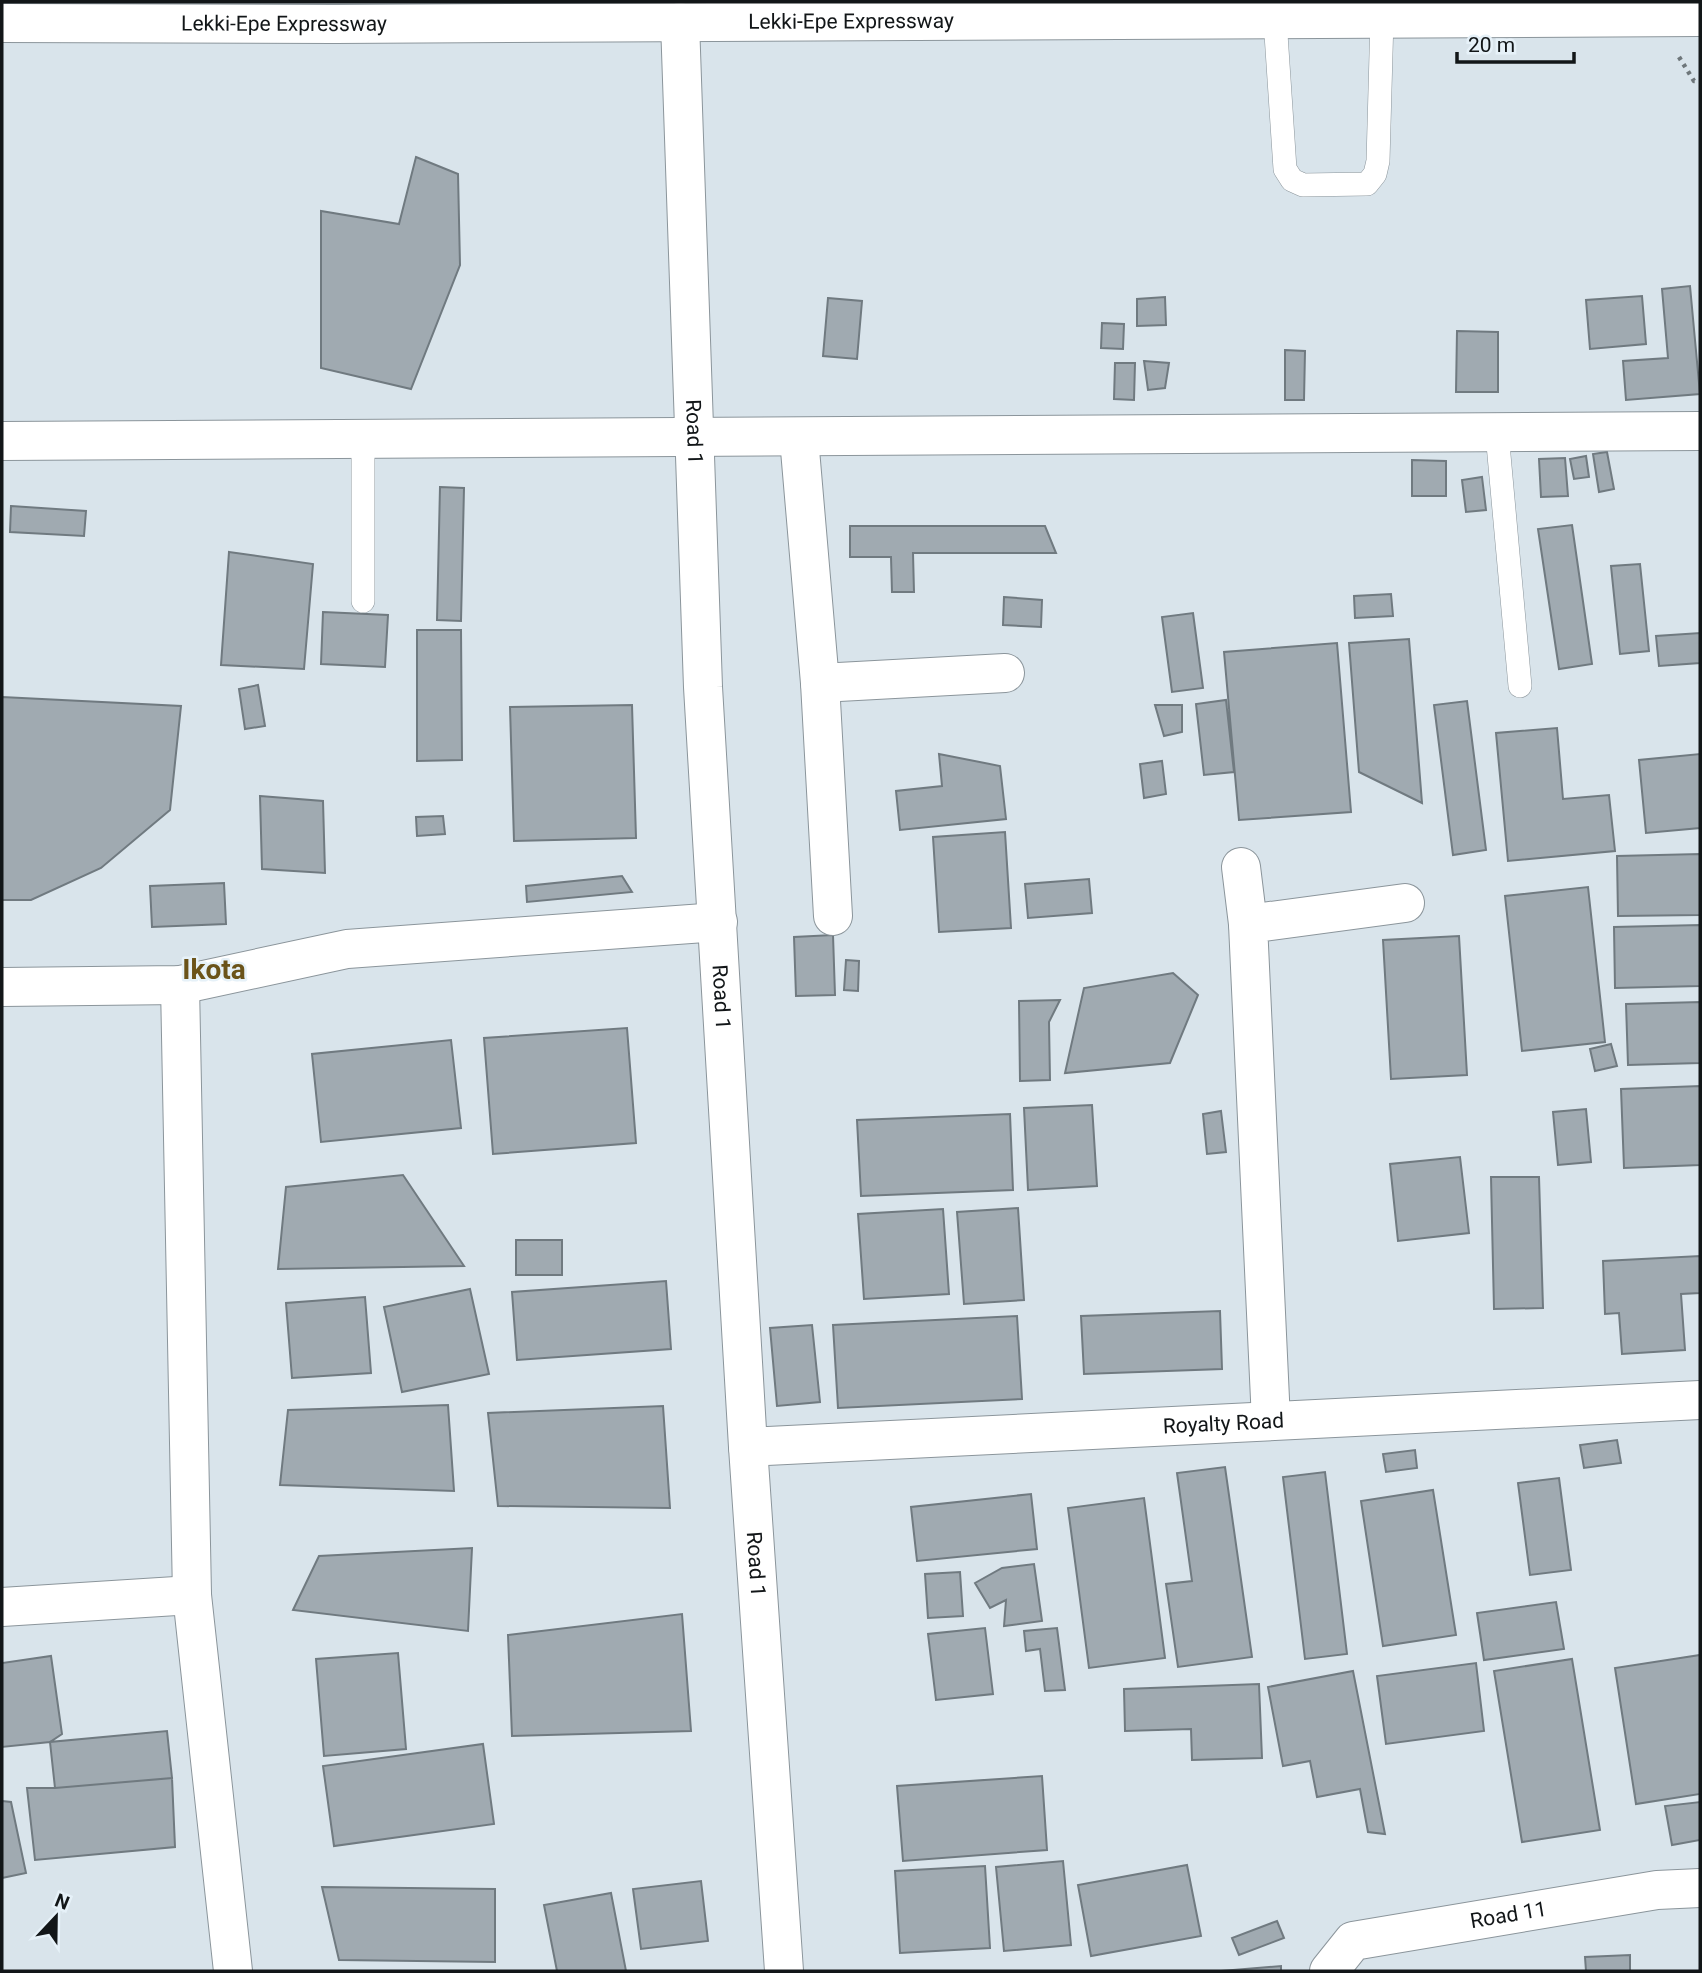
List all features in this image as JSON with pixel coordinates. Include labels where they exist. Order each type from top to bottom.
[{"type":"main road","name":"Lekki-Epe Expressway","points":[[2,23],[335,24],[1700,17]]},
{"type":"main road","name":"Road 1","points":[[680,22],[703,687],[748,1447],[785,1971]]},
{"type":"main road","points":[[2,441],[1700,431]]},
{"type":"main road","points":[[799,438],[820,683],[833,916]]},
{"type":"main road","points":[[820,683],[1004,673]]},
{"type":"main road","points":[[1241,867],[1248,923],[1271,1421]]},
{"type":"main road","points":[[1248,923],[1405,903]]},
{"type":"main road","points":[[2,987],[180,985],[347,949],[718,922]]},
{"type":"main road","points":[[180,985],[192,1595],[233,1971]]},
{"type":"main road","name":"Royalty Road","points":[[748,1447],[1700,1400]]},
{"type":"main road","points":[[2,1606],[192,1595]]},
{"type":"main road","name":"Road 11","points":[[1329,1971],[1353,1941],[1657,1890],[1700,1888]]},
{"type":"lane","points":[[1275,19],[1285,169],[1292,180],[1303,185],[1367,184],[1375,174],[1378,161],[1382,19]]},
{"type":"lane","points":[[1497,433],[1520,687]]},
{"type":"lane","points":[[363,440],[363,601]]},
{"type":"path","points":[[1694,81],[1700,81]]},
{"type":"building","points":[[416,157],[458,174],[460,265],[411,389],[321,368],[321,211],[399,224]]},
{"type":"building","points":[[1690,286],[1700,394],[1626,400],[1623,361],[1668,358],[1662,289]]},
{"type":"building","points":[[1642,296],[1646,344],[1590,349],[1586,300]]},
{"type":"building","points":[[1165,297],[1166,325],[1137,326],[1137,299]]},
{"type":"building","points":[[828,298],[862,301],[857,359],[823,356]]},
{"type":"building","points":[[1102,323],[1124,324],[1123,349],[1101,348]]},
{"type":"building","points":[[1457,331],[1498,332],[1498,392],[1456,392]]},
{"type":"building","points":[[1285,350],[1305,351],[1304,400],[1285,400]]},
{"type":"building","points":[[1144,361],[1169,363],[1165,388],[1148,390]]},
{"type":"building","points":[[1115,363],[1135,363],[1134,400],[1114,399]]},
{"type":"building","points":[[1607,452],[1614,489],[1599,492],[1593,454]]},
{"type":"building","points":[[1586,456],[1589,477],[1574,479],[1570,459]]},
{"type":"building","points":[[1565,458],[1568,496],[1541,497],[1539,459]]},
{"type":"building","points":[[1412,460],[1446,461],[1446,496],[1412,496]]},
{"type":"building","points":[[1482,477],[1486,510],[1466,512],[1462,480]]},
{"type":"building","points":[[440,487],[464,488],[461,621],[437,620]]},
{"type":"building","points":[[11,506],[86,511],[84,536],[10,532]]},
{"type":"building","points":[[1572,525],[1592,664],[1559,669],[1538,529]]},
{"type":"building","points":[[850,526],[1045,526],[1056,553],[913,553],[914,592],[892,592],[891,557],[850,557]]},
{"type":"building","points":[[229,552],[313,564],[304,669],[221,665]]},
{"type":"building","points":[[1640,564],[1649,651],[1620,654],[1611,566]]},
{"type":"building","points":[[1391,594],[1393,616],[1355,618],[1354,596]]},
{"type":"building","points":[[1004,597],[1042,600],[1041,627],[1003,625]]},
{"type":"building","points":[[323,612],[388,615],[385,667],[321,664]]},
{"type":"building","points":[[1193,613],[1203,688],[1172,692],[1162,617]]},
{"type":"building","points":[[417,630],[461,630],[462,760],[417,761]]},
{"type":"building","points":[[1700,633],[1700,663],[1659,666],[1656,636]]},
{"type":"building","points":[[1409,639],[1422,803],[1359,772],[1349,643]]},
{"type":"building","points":[[1337,643],[1351,812],[1239,820],[1224,652]]},
{"type":"building","points":[[258,685],[265,726],[245,729],[239,689]]},
{"type":"building","points":[[2,697],[181,706],[170,810],[101,868],[31,900],[2,900]]},
{"type":"building","points":[[1226,700],[1234,772],[1204,775],[1196,704]]},
{"type":"building","points":[[1467,701],[1486,850],[1453,855],[1434,705]]},
{"type":"building","points":[[632,705],[636,838],[514,841],[510,707]]},
{"type":"building","points":[[1155,705],[1182,705],[1182,732],[1164,736]]},
{"type":"building","points":[[1557,728],[1563,799],[1609,795],[1615,851],[1508,861],[1496,733]]},
{"type":"building","points":[[939,754],[1000,766],[1006,819],[900,830],[896,791],[942,786]]},
{"type":"building","points":[[1700,754],[1700,828],[1646,833],[1639,760]]},
{"type":"building","points":[[1162,761],[1166,794],[1144,798],[1140,764]]},
{"type":"building","points":[[260,796],[323,801],[325,873],[262,869]]},
{"type":"building","points":[[443,816],[445,834],[417,836],[416,817]]},
{"type":"building","points":[[1005,832],[1011,928],[939,932],[933,837]]},
{"type":"building","points":[[1700,854],[1700,915],[1618,916],[1617,856]]},
{"type":"building","points":[[622,876],[632,892],[527,902],[526,886]]},
{"type":"building","points":[[1089,879],[1092,913],[1028,918],[1025,884]]},
{"type":"building","points":[[224,883],[226,924],[152,927],[150,886]]},
{"type":"building","points":[[1588,887],[1605,1042],[1522,1051],[1505,896]]},
{"type":"building","points":[[1700,925],[1700,986],[1615,988],[1614,927]]},
{"type":"building","points":[[833,935],[835,995],[796,996],[794,937]]},
{"type":"building","points":[[1459,936],[1467,1075],[1391,1079],[1383,940]]},
{"type":"building","points":[[846,960],[859,961],[858,991],[844,990]]},
{"type":"building","points":[[1173,973],[1198,995],[1170,1063],[1065,1073],[1084,988]]},
{"type":"building","points":[[1060,1000],[1049,1022],[1050,1080],[1020,1081],[1019,1001]]},
{"type":"building","points":[[1700,1002],[1700,1063],[1628,1065],[1626,1004]]},
{"type":"building","points":[[627,1028],[636,1143],[493,1154],[484,1038]]},
{"type":"building","points":[[451,1040],[461,1128],[321,1142],[312,1054]]},
{"type":"building","points":[[1611,1044],[1617,1066],[1595,1071],[1590,1049]]},
{"type":"building","points":[[1700,1086],[1700,1165],[1624,1168],[1621,1089]]},
{"type":"building","points":[[1092,1105],[1097,1186],[1028,1190],[1024,1108]]},
{"type":"building","points":[[1586,1109],[1591,1162],[1558,1165],[1553,1112]]},
{"type":"building","points":[[1221,1111],[1226,1152],[1207,1154],[1203,1114]]},
{"type":"building","points":[[1010,1114],[1013,1190],[861,1196],[857,1120]]},
{"type":"building","points":[[1460,1157],[1469,1233],[1398,1241],[1390,1164]]},
{"type":"building","points":[[403,1175],[464,1266],[278,1269],[286,1187]]},
{"type":"building","points":[[1491,1177],[1539,1177],[1543,1308],[1494,1309]]},
{"type":"building","points":[[1018,1208],[1024,1300],[964,1304],[957,1212]]},
{"type":"building","points":[[943,1209],[949,1294],[864,1299],[858,1214]]},
{"type":"building","points":[[516,1240],[562,1240],[562,1275],[516,1275]]},
{"type":"building","points":[[1700,1256],[1700,1293],[1681,1294],[1685,1350],[1622,1354],[1619,1313],[1605,1314],[1603,1261]]},
{"type":"building","points":[[666,1281],[671,1349],[517,1360],[512,1292]]},
{"type":"building","points":[[470,1289],[489,1374],[402,1392],[384,1307]]},
{"type":"building","points":[[365,1297],[371,1373],[292,1378],[286,1303]]},
{"type":"building","points":[[1220,1311],[1222,1369],[1084,1374],[1081,1316]]},
{"type":"building","points":[[1017,1316],[1022,1399],[838,1408],[833,1325]]},
{"type":"building","points":[[812,1325],[820,1402],[777,1406],[770,1328]]},
{"type":"building","points":[[448,1405],[454,1491],[280,1485],[288,1410]]},
{"type":"building","points":[[663,1406],[670,1508],[498,1506],[488,1413]]},
{"type":"building","points":[[1617,1440],[1621,1463],[1584,1468],[1580,1445]]},
{"type":"building","points":[[1415,1450],[1417,1468],[1386,1472],[1383,1454]]},
{"type":"building","points":[[1225,1467],[1252,1657],[1178,1667],[1166,1584],[1192,1581],[1177,1473]]},
{"type":"building","points":[[1325,1472],[1347,1654],[1305,1659],[1283,1477]]},
{"type":"building","points":[[1559,1478],[1571,1570],[1530,1575],[1518,1483]]},
{"type":"building","points":[[1433,1490],[1456,1635],[1383,1646],[1361,1501]]},
{"type":"building","points":[[1031,1494],[1037,1549],[917,1561],[911,1507]]},
{"type":"building","points":[[1144,1498],[1165,1658],[1089,1668],[1068,1508]]},
{"type":"building","points":[[472,1548],[468,1631],[293,1610],[319,1556]]},
{"type":"building","points":[[1034,1564],[1042,1621],[1004,1626],[1006,1600],[990,1608],[975,1583],[1002,1568]]},
{"type":"building","points":[[960,1572],[963,1616],[928,1618],[925,1574]]},
{"type":"building","points":[[1556,1602],[1564,1649],[1484,1660],[1477,1613]]},
{"type":"building","points":[[682,1614],[691,1731],[512,1736],[508,1635]]},
{"type":"building","points":[[985,1628],[993,1694],[936,1700],[928,1634]]},
{"type":"building","points":[[1057,1628],[1065,1690],[1045,1691],[1040,1649],[1026,1651],[1024,1631]]},
{"type":"building","points":[[398,1653],[406,1749],[324,1756],[316,1659]]},
{"type":"building","points":[[1700,1655],[1700,1794],[1636,1804],[1615,1668]]},
{"type":"building","points":[[51,1656],[62,1734],[50,1742],[2,1747],[2,1663]]},
{"type":"building","points":[[1572,1659],[1600,1830],[1522,1842],[1494,1671]]},
{"type":"building","points":[[1476,1663],[1484,1731],[1386,1744],[1377,1676]]},
{"type":"building","points":[[1353,1671],[1385,1834],[1368,1832],[1360,1789],[1317,1797],[1310,1761],[1283,1766],[1268,1687]]},
{"type":"building","points":[[1259,1684],[1262,1758],[1192,1760],[1191,1729],[1125,1731],[1124,1689]]},
{"type":"building","points":[[167,1731],[172,1778],[55,1788],[50,1742]]},
{"type":"building","points":[[483,1744],[494,1824],[334,1846],[323,1766]]},
{"type":"building","points":[[1042,1776],[1047,1850],[903,1861],[897,1786]]},
{"type":"building","points":[[172,1778],[175,1847],[35,1860],[27,1788]]},
{"type":"building","points":[[2,1801],[11,1802],[26,1873],[2,1878]]},
{"type":"building","points":[[1700,1802],[1700,1840],[1672,1845],[1665,1806]]},
{"type":"building","points":[[1063,1861],[1071,1945],[1004,1951],[996,1867]]},
{"type":"building","points":[[1187,1865],[1201,1936],[1091,1956],[1078,1885]]},
{"type":"building","points":[[985,1866],[990,1948],[900,1953],[895,1871]]},
{"type":"building","points":[[701,1881],[708,1941],[641,1949],[633,1889]]},
{"type":"building","points":[[322,1887],[495,1889],[495,1962],[339,1960]]},
{"type":"building","points":[[611,1893],[626,1971],[557,1971],[544,1905]]},
{"type":"building","points":[[1277,1921],[1284,1938],[1239,1955],[1232,1938]]},
{"type":"building","points":[[1630,1955],[1630,1971],[1586,1971],[1585,1957]]},
{"type":"building","points":[[1281,1966],[1281,1971],[1221,1971]]},
{"type":"district","name":"Ikota","points":[[214,969]]}]
